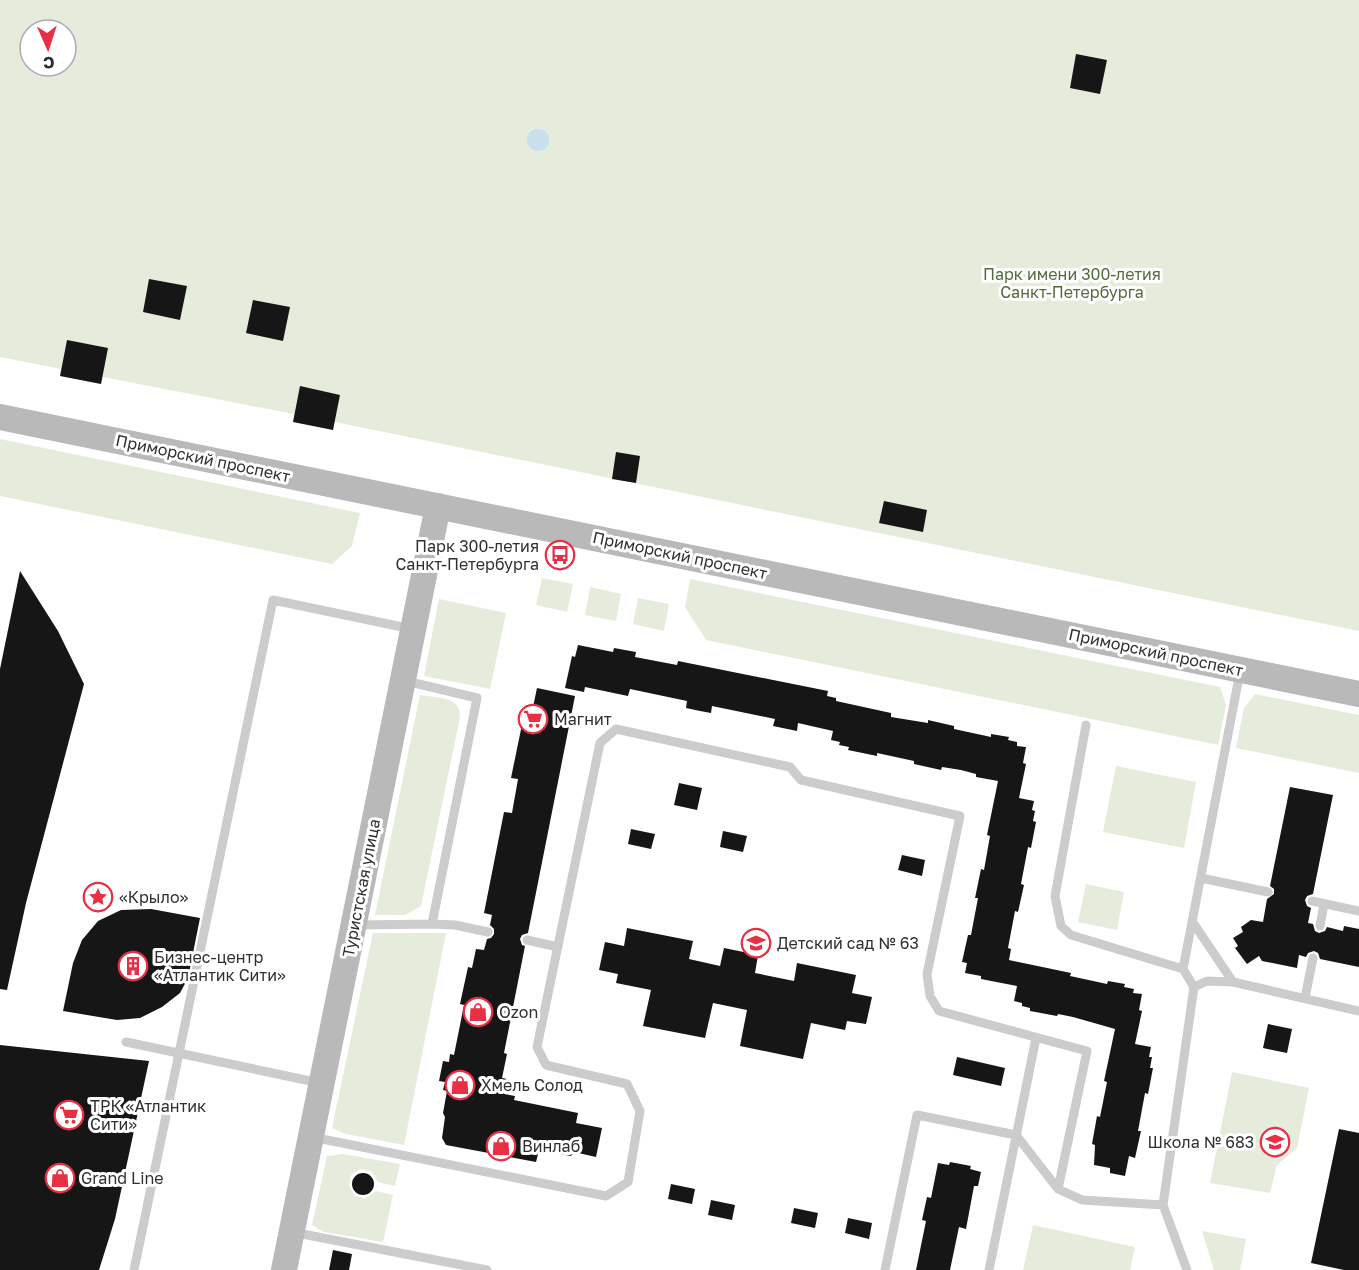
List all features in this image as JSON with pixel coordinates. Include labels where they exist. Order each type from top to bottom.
[{"type":"street","name":"Приморский проспект","points":[[0,417],[1359,694]]},
{"type":"street","name":"Туристская улица","points":[[284,1270],[438,506]]},
{"type":"lane","points":[[134,1270],[273,600],[414,630]]},
{"type":"lane","points":[[1183,969],[1241,670]]},
{"type":"lane","points":[[403,680],[477,698],[432,924]]},
{"type":"lane","points":[[1086,725],[1055,896],[1060,926],[1071,935],[1183,969],[1194,987],[1163,1205],[1187,1270]]},
{"type":"lane","points":[[311,1136],[606,1196],[628,1182],[640,1111],[627,1084],[546,1065],[537,1047],[600,743],[616,729],[790,767],[801,780],[960,816],[927,974],[930,996],[939,1011],[1087,1051],[1058,1189]]},
{"type":"lane","points":[[1201,878],[1268,892]]},
{"type":"lane","points":[[1312,901],[1359,911]]},
{"type":"lane","points":[[1320,926],[1324,904]]},
{"type":"lane","points":[[1192,921],[1233,982]]},
{"type":"lane","points":[[354,926],[455,925],[488,932]]},
{"type":"lane","points":[[527,940],[558,947]]},
{"type":"lane","points":[[1305,998],[1313,958]]},
{"type":"lane","points":[[1194,987],[1207,981],[1233,982],[1359,1011]]},
{"type":"lane","points":[[988,1270],[1036,1038]]},
{"type":"lane","points":[[126,1042],[322,1083]]},
{"type":"lane","points":[[885,1270],[917,1115],[1016,1135],[1058,1189],[1082,1200],[1163,1205]]},
{"type":"lane","points":[[292,1232],[488,1270]]},
{"type":"green space","name":"Парк имени 300-летия Санкт-Петербурга","points":[[0,0],[1359,0],[1359,631],[335,422],[333,430],[293,422],[294,414],[103,377],[101,384],[60,376],[61,369],[0,357]]},
{"type":"green space","points":[[0,439],[360,513],[352,546],[332,564],[0,496]]},
{"type":"green space","points":[[542,578],[573,584],[567,612],[536,605]]},
{"type":"green space","points":[[690,579],[1220,687],[1226,705],[1218,745],[706,640],[685,607]]},
{"type":"green space","points":[[590,587],[621,594],[616,621],[585,615]]},
{"type":"green space","points":[[638,598],[669,604],[664,631],[633,624]]},
{"type":"green space","points":[[439,599],[506,613],[490,689],[424,676]]},
{"type":"green space","points":[[1255,694],[1359,715],[1359,773],[1236,748],[1244,708]]},
{"type":"green space","points":[[420,695],[452,702],[459,710],[460,717],[421,906],[405,915],[375,915]]},
{"type":"green space","points":[[1116,766],[1196,782],[1184,848],[1103,832]]},
{"type":"green space","points":[[1086,884],[1124,892],[1117,930],[1078,922]]},
{"type":"green space","points":[[373,933],[446,933],[404,1145],[346,1134],[332,1128]]},
{"type":"green space","points":[[1232,1072],[1309,1088],[1297,1148],[1277,1165],[1270,1193],[1210,1183]]},
{"type":"green space","points":[[343,1154],[400,1164],[395,1186],[378,1182],[371,1171],[360,1169],[351,1175],[349,1186],[355,1196],[366,1198],[376,1191],[393,1195],[383,1242],[324,1232],[312,1225],[327,1156]]},
{"type":"green space","points":[[1033,1225],[1135,1247],[1130,1270],[1023,1270]]},
{"type":"green space","points":[[1202,1231],[1246,1239],[1240,1270],[1214,1270]]},
{"type":"water","points":[[538,129],[546,132],[549,140],[546,148],[538,151],[530,148],[527,140],[530,132]]},
{"type":"building","points":[[1076,54],[1107,60],[1100,94],[1070,88]]},
{"type":"building","points":[[149,279],[187,286],[180,320],[143,312]]},
{"type":"building","points":[[253,300],[290,307],[283,341],[246,333]]},
{"type":"building","points":[[67,340],[108,348],[101,384],[60,376]]},
{"type":"building","points":[[300,386],[340,395],[333,430],[293,422]]},
{"type":"building","points":[[616,452],[640,456],[636,483],[612,479]]},
{"type":"building","points":[[884,501],[927,510],[923,532],[879,523]]},
{"type":"building","points":[[20,571],[58,631],[84,684],[26,903],[7,990],[0,989],[0,669]]},
{"type":"building","points":[[578,645],[613,652],[614,648],[636,652],[635,657],[677,665],[678,661],[828,691],[827,696],[836,698],[836,701],[891,713],[891,717],[928,723],[928,720],[954,726],[954,729],[991,737],[991,734],[1009,737],[1008,740],[1017,742],[1017,746],[1026,747],[1023,763],[1026,764],[1019,798],[1034,801],[1033,821],[1036,822],[1031,848],[1028,847],[1021,884],[1024,885],[1018,912],[1015,911],[1008,948],[1011,949],[1009,960],[1071,973],[1070,976],[1107,984],[1108,981],[1125,984],[1124,987],[1134,989],[1133,993],[1142,994],[1139,1010],[1142,1011],[1135,1044],[1151,1047],[1150,1068],[1153,1068],[1148,1094],[1145,1093],[1138,1131],[1141,1131],[1135,1158],[1129,1156],[1125,1176],[1110,1173],[1110,1168],[1094,1165],[1095,1145],[1092,1144],[1107,1082],[1104,1081],[1115,1029],[1073,1017],[1030,1011],[1030,1008],[1022,1006],[1022,1003],[1014,1001],[1017,986],[981,979],[981,976],[965,973],[967,963],[962,962],[968,935],[971,935],[981,869],[984,870],[990,836],[987,835],[998,781],[976,777],[976,774],[961,770],[942,767],[941,770],[877,753],[877,756],[848,750],[849,747],[831,740],[833,731],[798,723],[797,731],[773,726],[775,719],[712,706],[711,713],[700,711],[686,708],[687,701],[630,689],[628,696],[585,687],[584,692],[565,688],[572,656],[575,657]]},
{"type":"building","points":[[537,688],[575,696],[528,933],[522,935],[520,939],[522,945],[525,946],[504,1053],[507,1054],[502,1078],[507,1079],[504,1094],[515,1096],[514,1100],[578,1113],[576,1123],[602,1128],[596,1157],[574,1152],[571,1156],[539,1150],[536,1162],[446,1145],[442,1138],[447,1091],[443,1090],[445,1082],[439,1081],[443,1061],[449,1062],[450,1054],[454,1055],[464,1005],[460,1004],[468,967],[472,968],[476,949],[484,950],[487,939],[494,934],[494,929],[490,925],[492,915],[484,913],[504,812],[512,813],[518,779],[511,778],[526,705],[533,707]]},
{"type":"building","points":[[679,783],[702,788],[697,810],[674,805]]},
{"type":"building","points":[[1290,787],[1333,795],[1313,894],[1307,896],[1305,900],[1307,906],[1311,908],[1308,923],[1313,924],[1315,931],[1319,933],[1325,931],[1327,927],[1343,931],[1344,926],[1359,929],[1359,967],[1320,959],[1318,953],[1314,951],[1308,953],[1306,957],[1299,955],[1297,968],[1262,961],[1259,956],[1247,964],[1235,948],[1238,946],[1233,938],[1243,932],[1241,927],[1251,920],[1263,922],[1267,899],[1274,894],[1274,889],[1270,886]]},
{"type":"building","points":[[631,829],[655,834],[651,849],[628,844]]},
{"type":"building","points":[[723,831],[747,836],[743,852],[720,847]]},
{"type":"building","points":[[902,855],[925,860],[922,876],[898,870]]},
{"type":"building","name":"Бизнес-центр «Атлантик Сити»","points":[[151,909],[200,918],[188,978],[180,993],[162,1007],[140,1018],[117,1020],[63,1011],[73,963],[82,940],[98,921],[121,910]]},
{"type":"building","points":[[627,928],[693,941],[689,959],[720,966],[724,948],[758,955],[755,973],[794,981],[797,963],[856,975],[852,993],[872,997],[866,1024],[847,1021],[845,1030],[811,1023],[803,1059],[740,1046],[747,1010],[713,1003],[705,1038],[643,1026],[651,990],[616,983],[618,974],[599,970],[605,942],[624,946]]},
{"type":"building","points":[[1268,1024],[1292,1029],[1287,1053],[1263,1048]]},
{"type":"building","name":"ТРК «Атлантик Сити»","points":[[0,1045],[149,1061],[115,1219],[99,1270],[0,1270]]},
{"type":"building","points":[[957,1057],[1005,1068],[1001,1086],[953,1075]]},
{"type":"building","points":[[1339,1129],[1359,1133],[1359,1270],[1344,1270],[1311,1263]]},
{"type":"building","points":[[950,1162],[971,1166],[970,1169],[981,1172],[978,1186],[974,1186],[966,1229],[959,1227],[950,1270],[916,1270],[926,1221],[922,1220],[927,1197],[931,1198],[938,1163],[949,1165]]},
{"type":"building","points":[[363,1173],[371,1176],[374,1184],[371,1192],[363,1195],[355,1192],[352,1184],[355,1176]]},
{"type":"building","points":[[671,1184],[695,1189],[692,1204],[668,1199]]},
{"type":"building","points":[[711,1200],[735,1205],[732,1220],[708,1215]]},
{"type":"building","points":[[794,1208],[818,1213],[815,1228],[791,1223]]},
{"type":"building","points":[[848,1218],[872,1223],[869,1239],[845,1233]]},
{"type":"building","points":[[333,1250],[352,1254],[349,1270],[329,1270]]},
{"type":"place","name":"Парк 300-летия Санкт-Петербурга","points":[[560,555]]},
{"type":"place","name":"Магнит","points":[[533,719]]},
{"type":"place","name":"«Крыло»","points":[[98,897]]},
{"type":"place","name":"Детский сад № 63","points":[[756,943]]},
{"type":"place","name":"Бизнес-центр «Атлантик Сити»","points":[[133,966]]},
{"type":"place","name":"Ozon","points":[[478,1012]]},
{"type":"place","name":"Хмель Солод","points":[[460,1085]]},
{"type":"place","name":"ТРК «Атлантик Сити»","points":[[69,1115]]},
{"type":"place","name":"Школа № 683","points":[[1275,1142]]},
{"type":"place","name":"Винлаб","points":[[501,1146]]},
{"type":"place","name":"Grand Line","points":[[60,1178]]}]
